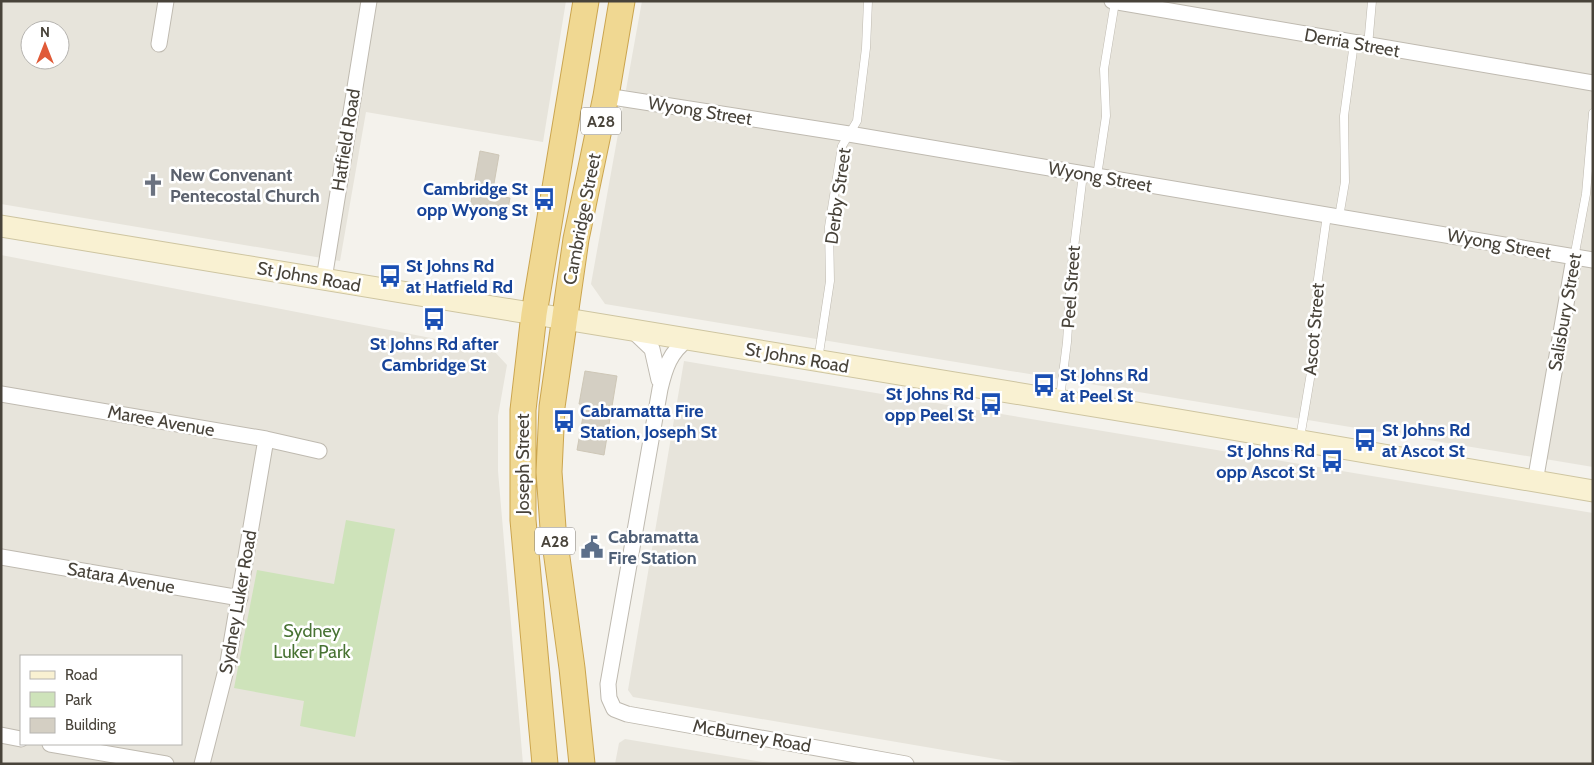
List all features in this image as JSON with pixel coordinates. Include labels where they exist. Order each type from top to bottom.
[{"type":"highway","name":"Cambridge Street","points":[[534,314],[586,1]]},
{"type":"highway","name":"Cambridge Street","points":[[564,319],[576,239],[606,96],[622,1]]},
{"type":"highway","name":"Joseph Street","points":[[534,314],[523,410],[521,474],[530,607],[545,764]]},
{"type":"highway","name":"Joseph Street","points":[[564,319],[552,407],[549,472],[553,528],[572,668],[582,764]]},
{"type":"main road","name":"St Johns Road","points":[[1,226],[818,362],[1059,400],[1593,491]]},
{"type":"street","points":[[159,44],[166,1]]},
{"type":"street","name":"Hatfield Road","points":[[324,279],[368,1]]},
{"type":"street","name":"Derria Street","points":[[1119,2],[1593,83]]},
{"type":"street","name":"Wyong Street","points":[[606,96],[849,134],[1593,260]]},
{"type":"street","name":"Salisbury Street","points":[[1535,482],[1574,258]]},
{"type":"street","points":[[632,330],[652,349],[658,368],[660,388]]},
{"type":"street","points":[[660,388],[665,366],[677,347],[688,339]]},
{"type":"street","name":"McBurney Road","points":[[660,388],[608,684],[609,698],[614,708],[627,714],[906,764]]},
{"type":"street","name":"Maree Avenue","points":[[1,394],[266,439],[319,451]]},
{"type":"street","name":"Sydney Luker Road","points":[[202,764],[228,662],[266,439]]},
{"type":"street","name":"Satara Avenue","points":[[1,557],[240,598]]},
{"type":"street","points":[[1,735],[20,739]]},
{"type":"street","points":[[56,745],[166,764]]},
{"type":"lane","name":"Derby Street","points":[[818,362],[830,281],[829,227],[842,146],[856,121],[868,1]]},
{"type":"lane","name":"Ascot Street","points":[[1300,442],[1317,337],[1317,286],[1333,216],[1345,182],[1344,116],[1372,1]]},
{"type":"lane","name":"Peel Street","points":[[1059,400],[1067,342],[1072,264],[1090,175],[1106,116],[1104,69],[1119,2]]},
{"type":"lane","name":"Salisbury Street","points":[[1574,258],[1586,194],[1593,113]]},
{"type":"shaded area","points":[[1,1],[566,1],[543,142],[366,112],[340,261],[1,204]]},
{"type":"shaded area","points":[[642,1],[1593,1],[1593,467],[605,304],[591,284]]},
{"type":"shaded area","points":[[1,255],[493,350],[507,365],[498,416],[498,471],[523,764],[1,764]]},
{"type":"shaded area","points":[[684,361],[1593,513],[1593,764],[1025,764],[633,697],[628,690]]},
{"type":"shaded area","points":[[625,739],[775,764],[615,764],[619,743]]},
{"type":"green space","name":"Sydney Luker Park","points":[[346,520],[395,529],[355,737],[300,726],[304,701],[234,688],[257,570],[334,584]]},
{"type":"building","points":[[480,151],[499,155],[492,195],[510,198],[506,220],[469,213]]},
{"type":"building","points":[[585,371],[617,376],[604,455],[577,450],[585,405],[579,404]]},
{"type":"place","name":"New Convenant Pentecostal Church","points":[[153,185]]},
{"type":"place","name":"Cambridge St opp Wyong St","points":[[544,199]]},
{"type":"place","name":"St Johns Rd at Hatfield Rd","points":[[390,276]]},
{"type":"place","name":"St Johns Rd after Cambridge St","points":[[434,319]]},
{"type":"place","name":"St Johns Rd at Peel St","points":[[1044,385]]},
{"type":"place","name":"St Johns Rd opp Peel St","points":[[991,404]]},
{"type":"place","name":"Cabramatta Fire Station, Joseph St","points":[[564,421]]},
{"type":"place","name":"St Johns Rd at Ascot St","points":[[1365,440]]},
{"type":"place","name":"St Johns Rd opp Ascot St","points":[[1332,461]]},
{"type":"place","name":"Cabramatta Fire Station","points":[[592,547]]}]
